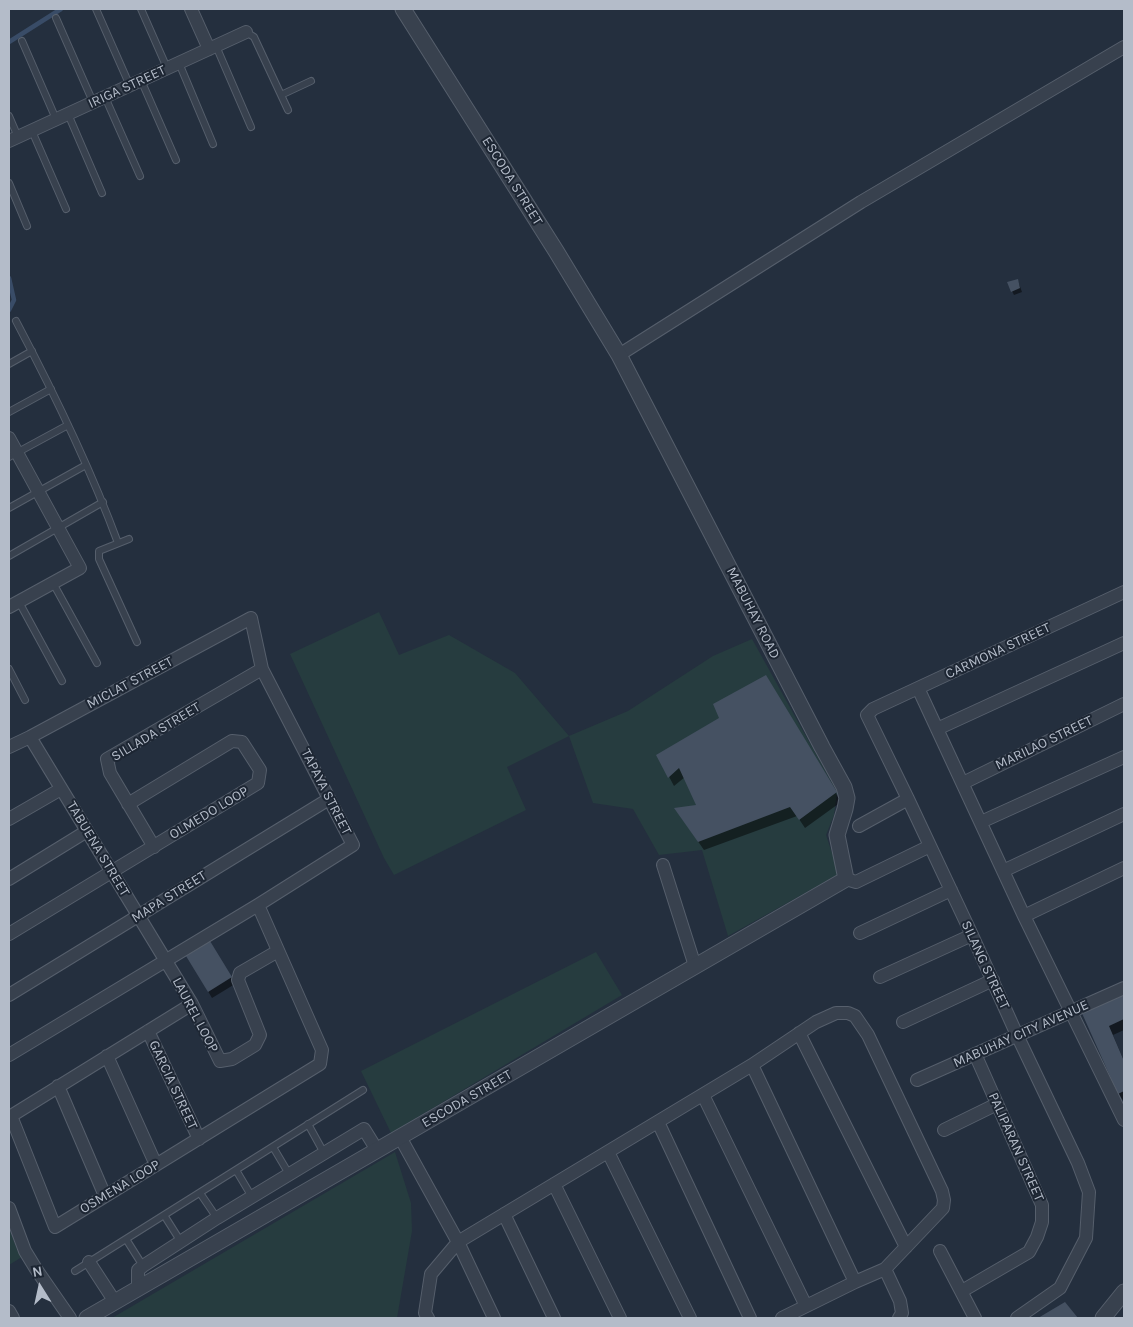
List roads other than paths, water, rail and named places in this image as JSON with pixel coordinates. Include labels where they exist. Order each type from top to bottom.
[{"type":"street","points":[[191,9],[213,47]]},
{"type":"street","name":"ESCODA STREET","points":[[403,9],[556,251],[619,355]]},
{"type":"street","name":"IRIGA STREET","points":[[14,139],[246,32]]},
{"type":"street","points":[[619,355],[860,202],[1124,47]]},
{"type":"street","name":"MABUHAY ROAD","points":[[619,355],[844,787],[847,798],[836,835],[846,879]]},
{"type":"street","points":[[9,438],[13,455],[38,492],[80,568],[14,604]]},
{"type":"street","name":"CARMONA STREET","points":[[873,709],[1124,592]]},
{"type":"street","name":"TAPAYA STREET","points":[[9,1055],[353,844],[262,669],[251,618]]},
{"type":"street","name":"MICLAT STREET","points":[[9,747],[251,618]]},
{"type":"street","points":[[938,730],[1124,643]]},
{"type":"street","name":"SILLADA STREET","points":[[154,847],[110,773],[107,759],[262,669]]},
{"type":"street","points":[[918,688],[1024,916],[1124,1120]]},
{"type":"street","name":"MARILAO STREET","points":[[963,783],[1124,704]]},
{"type":"street","name":"SILANG STREET","points":[[873,709],[867,715],[993,980],[1078,1163],[1089,1192],[1086,1238],[1060,1288],[1017,1318]]},
{"type":"street","name":"TABUENA STREET","points":[[30,737],[165,960]]},
{"type":"street","name":"OLMEDO LOOP","points":[[9,934],[258,783],[260,770],[242,742],[232,741],[128,804]]},
{"type":"street","points":[[981,822],[1124,757]]},
{"type":"street","points":[[9,819],[61,788]]},
{"type":"street","name":"MAPA STREET","points":[[9,996],[329,799]]},
{"type":"street","points":[[860,826],[908,799]]},
{"type":"street","points":[[1004,871],[1124,814]]},
{"type":"street","points":[[9,879],[87,831]]},
{"type":"street","points":[[846,879],[856,882],[930,846]]},
{"type":"street","points":[[663,865],[695,966]]},
{"type":"street","points":[[1024,916],[1124,868]]},
{"type":"street","name":"ESCODA STREET","points":[[87,1318],[846,879]]},
{"type":"street","points":[[860,933],[951,890]]},
{"type":"street","name":"OSMENA LOOP","points":[[192,1004],[11,1116],[55,1227],[320,1064],[322,1050],[258,904]]},
{"type":"street","points":[[880,978],[972,935]]},
{"type":"street","name":"LAUREL LOOP","points":[[165,960],[192,1004],[220,1061],[232,1059],[255,1045],[260,1034],[238,980],[240,973],[278,951]]},
{"type":"street","points":[[903,1022],[993,980]]},
{"type":"street","name":"MABUHAY CITY AVENUE","points":[[917,1080],[1124,988]]},
{"type":"street","points":[[428,1318],[425,1313],[431,1274],[458,1242],[702,1096],[816,1022],[836,1013],[848,1012],[855,1016],[868,1035],[942,1191],[943,1208],[885,1269],[782,1318]]},
{"type":"street","name":"GARCIA STREET","points":[[148,1031],[199,1139]]},
{"type":"street","points":[[799,1033],[906,1247]]},
{"type":"street","name":"PALIPARAN STREET","points":[[962,1291],[1029,1252],[1042,1222],[1042,1205],[975,1054]]},
{"type":"street","points":[[107,1056],[156,1165]]},
{"type":"street","points":[[752,1065],[855,1282]]},
{"type":"street","points":[[58,1086],[105,1196]]},
{"type":"street","points":[[702,1096],[806,1306]]},
{"type":"street","points":[[944,1130],[997,1104]]},
{"type":"street","points":[[658,1122],[750,1318]]},
{"type":"street","points":[[138,1289],[138,1270],[143,1266],[252,1196],[364,1129],[377,1150]]},
{"type":"street","points":[[400,1138],[458,1242],[494,1318]]},
{"type":"street","points":[[608,1152],[690,1318]]},
{"type":"street","points":[[554,1184],[620,1318]]},
{"type":"street","points":[[9,1208],[26,1251],[36,1269],[70,1318]]},
{"type":"street","points":[[504,1214],[554,1318]]},
{"type":"street","points":[[940,1251],[975,1318]]},
{"type":"street","points":[[89,1262],[115,1302]]},
{"type":"street","points":[[885,1269],[900,1301],[902,1313],[899,1318]]},
{"type":"street","points":[[1103,1318],[1124,1292]]},
{"type":"street","points":[[9,1311],[13,1318]]},
{"type":"lane","points":[[96,9],[176,160]]},
{"type":"lane","points":[[140,9],[167,68]]},
{"type":"lane","points":[[56,18],[140,176]]},
{"type":"lane","points":[[246,32],[254,37],[288,110]]},
{"type":"lane","points":[[22,41],[102,193]]},
{"type":"lane","points":[[213,47],[251,127]]},
{"type":"lane","points":[[179,63],[213,144]]},
{"type":"lane","points":[[281,95],[311,81]]},
{"type":"lane","points":[[9,116],[14,139]]},
{"type":"lane","points":[[32,131],[66,209]]},
{"type":"lane","points":[[9,183],[27,226]]},
{"type":"lane","points":[[16,322],[68,425],[102,502],[118,544]]},
{"type":"lane","points":[[9,364],[32,351]]},
{"type":"lane","points":[[9,412],[51,389]]},
{"type":"lane","points":[[13,455],[68,425]]},
{"type":"lane","points":[[9,508],[86,465]]},
{"type":"lane","points":[[9,556],[102,502]]},
{"type":"lane","points":[[129,539],[99,551],[99,559],[137,642]]},
{"type":"lane","points":[[53,583],[97,663]]},
{"type":"lane","points":[[14,604],[62,681]]},
{"type":"lane","points":[[9,669],[25,700]]},
{"type":"lane","points":[[75,1271],[363,1090]]},
{"type":"lane","points":[[308,1124],[324,1153]]},
{"type":"lane","points":[[273,1147],[289,1174]]},
{"type":"lane","points":[[236,1170],[252,1196]]},
{"type":"lane","points":[[200,1193],[217,1218]]},
{"type":"lane","points":[[164,1215],[181,1242]]},
{"type":"lane","points":[[126,1239],[143,1266]]},
{"type":"waterway","points":[[9,42],[61,9]]},
{"type":"waterway","points":[[9,278],[14,300],[9,310]]}]
